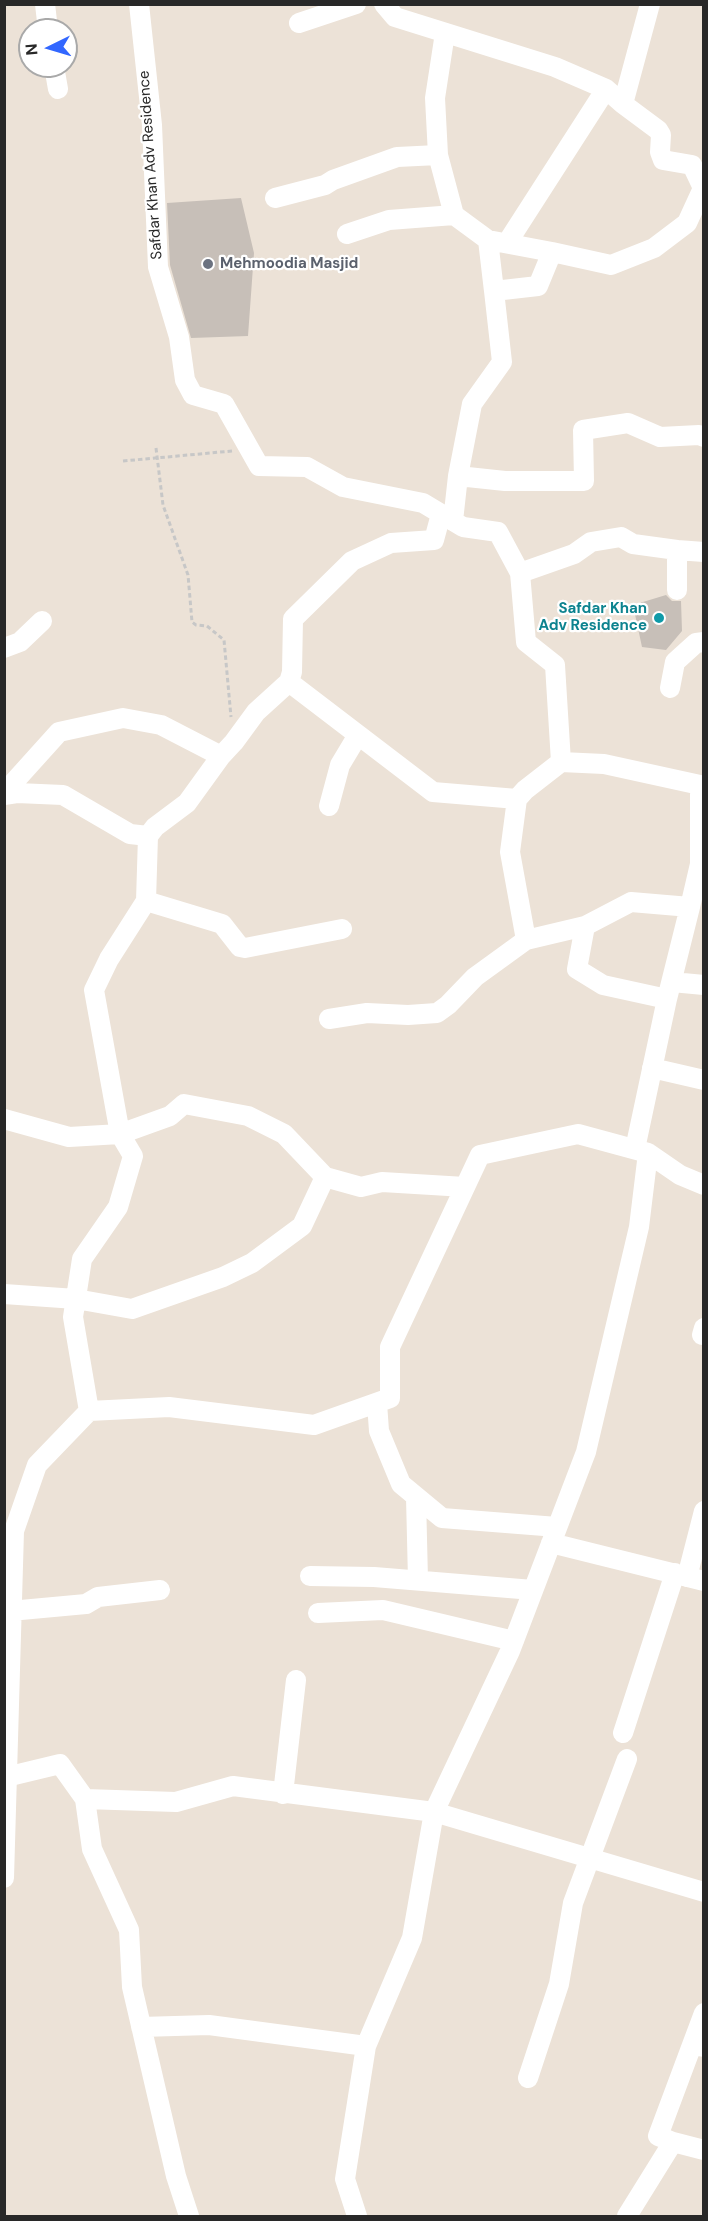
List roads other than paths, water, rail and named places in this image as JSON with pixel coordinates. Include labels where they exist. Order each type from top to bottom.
[{"type":"street","name":"Safdar Khan Adv Residence","points":[[139,4],[152,125],[158,267],[179,337],[185,380],[193,395],[224,404],[259,466],[307,467],[342,487],[423,503],[463,526],[498,532],[520,573]]},
{"type":"street","points":[[299,23],[356,4]]},
{"type":"street","points":[[347,234],[389,220],[454,215],[497,242],[611,265],[654,248],[687,223],[703,186],[692,165],[663,160],[660,152],[661,135],[658,130],[606,89],[555,66],[395,17],[384,4]]},
{"type":"street","points":[[623,104],[651,4]]},
{"type":"street","points":[[445,33],[435,98],[438,155],[454,215]]},
{"type":"street","points":[[56,78],[58,89]]},
{"type":"street","points":[[89,1412],[73,1317],[82,1259],[118,1207],[133,1156],[120,1134],[94,990],[109,959],[146,902],[148,836],[155,827],[187,802],[256,712],[289,682],[292,672],[293,619],[352,561],[391,543],[434,540],[447,517],[458,476],[472,404],[502,362],[494,291],[497,242],[606,89]]},
{"type":"street","points":[[275,198],[325,185],[397,157],[438,155]]},
{"type":"street","points":[[494,291],[538,286],[552,252]]},
{"type":"street","points":[[458,476],[505,481],[584,482],[584,430],[628,423],[660,437],[704,436]]},
{"type":"street","points":[[561,762],[555,665],[526,642],[520,573],[574,554],[591,542],[621,537],[633,544],[704,552]]},
{"type":"street","points":[[677,550],[677,590]]},
{"type":"street","points":[[4,648],[20,642],[42,621]]},
{"type":"street","points":[[670,688],[675,662],[696,643],[704,642]]},
{"type":"street","points":[[289,682],[433,792],[517,799]]},
{"type":"street","points":[[4,794],[58,732],[123,718],[161,725],[227,749]]},
{"type":"street","points":[[329,806],[340,765],[358,735]]},
{"type":"street","points":[[357,2217],[345,2179],[366,2046],[412,1938],[434,1812],[514,1641],[586,1452],[639,1227],[642,1151],[652,1068],[700,864],[702,784],[604,764],[561,762],[525,790],[517,799],[510,852],[526,940]]},
{"type":"street","points":[[4,794],[63,795],[130,834],[148,836]]},
{"type":"street","points":[[146,902],[222,924],[240,946],[245,948],[342,929]]},
{"type":"street","points":[[329,1018],[367,1013],[408,1015],[437,1013],[476,977],[526,940],[585,926],[630,902],[690,907]]},
{"type":"street","points":[[585,926],[577,969],[603,985],[670,991],[704,985]]},
{"type":"street","points":[[652,1068],[704,1080]]},
{"type":"street","points":[[4,1119],[69,1137],[120,1134],[170,1116],[184,1104],[248,1116],[284,1134],[325,1177],[361,1187],[382,1182],[465,1187]]},
{"type":"street","points":[[4,1878],[10,1611],[9,1534],[37,1465],[89,1412],[169,1407],[314,1425],[390,1398],[390,1347],[480,1155],[578,1134],[642,1151],[680,1175],[704,1185]]},
{"type":"street","points":[[4,1294],[76,1299],[132,1309],[223,1277],[252,1263],[302,1226],[325,1177]]},
{"type":"street","points":[[377,1402],[379,1431],[401,1484],[442,1518],[554,1535],[688,1577]]},
{"type":"street","points":[[416,1497],[418,1580]]},
{"type":"street","points":[[623,1733],[688,1577],[704,1511]]},
{"type":"street","points":[[310,1576],[374,1577],[533,1590]]},
{"type":"street","points":[[10,1611],[87,1604],[98,1597],[159,1590]]},
{"type":"street","points":[[318,1613],[383,1610],[514,1641]]},
{"type":"street","points":[[283,1794],[296,1680]]},
{"type":"street","points":[[528,2078],[559,1984],[573,1903],[627,1759]]},
{"type":"street","points":[[6,1777],[60,1764],[85,1799],[92,1850],[129,1930],[132,1988],[176,2176],[189,2217]]},
{"type":"street","points":[[85,1799],[176,1802],[233,1786],[434,1812],[704,1892]]},
{"type":"street","points":[[704,2013],[698,2046],[658,2136],[704,2150]]},
{"type":"street","points":[[141,2026],[209,2025],[366,2046]]},
{"type":"street","points":[[627,2217],[673,2142]]},
{"type":"place","name":"Mehmoodia Masjid","points":[[208,264]]},
{"type":"place","name":"Safdar Khan Adv Residence","points":[[659,618]]}]
